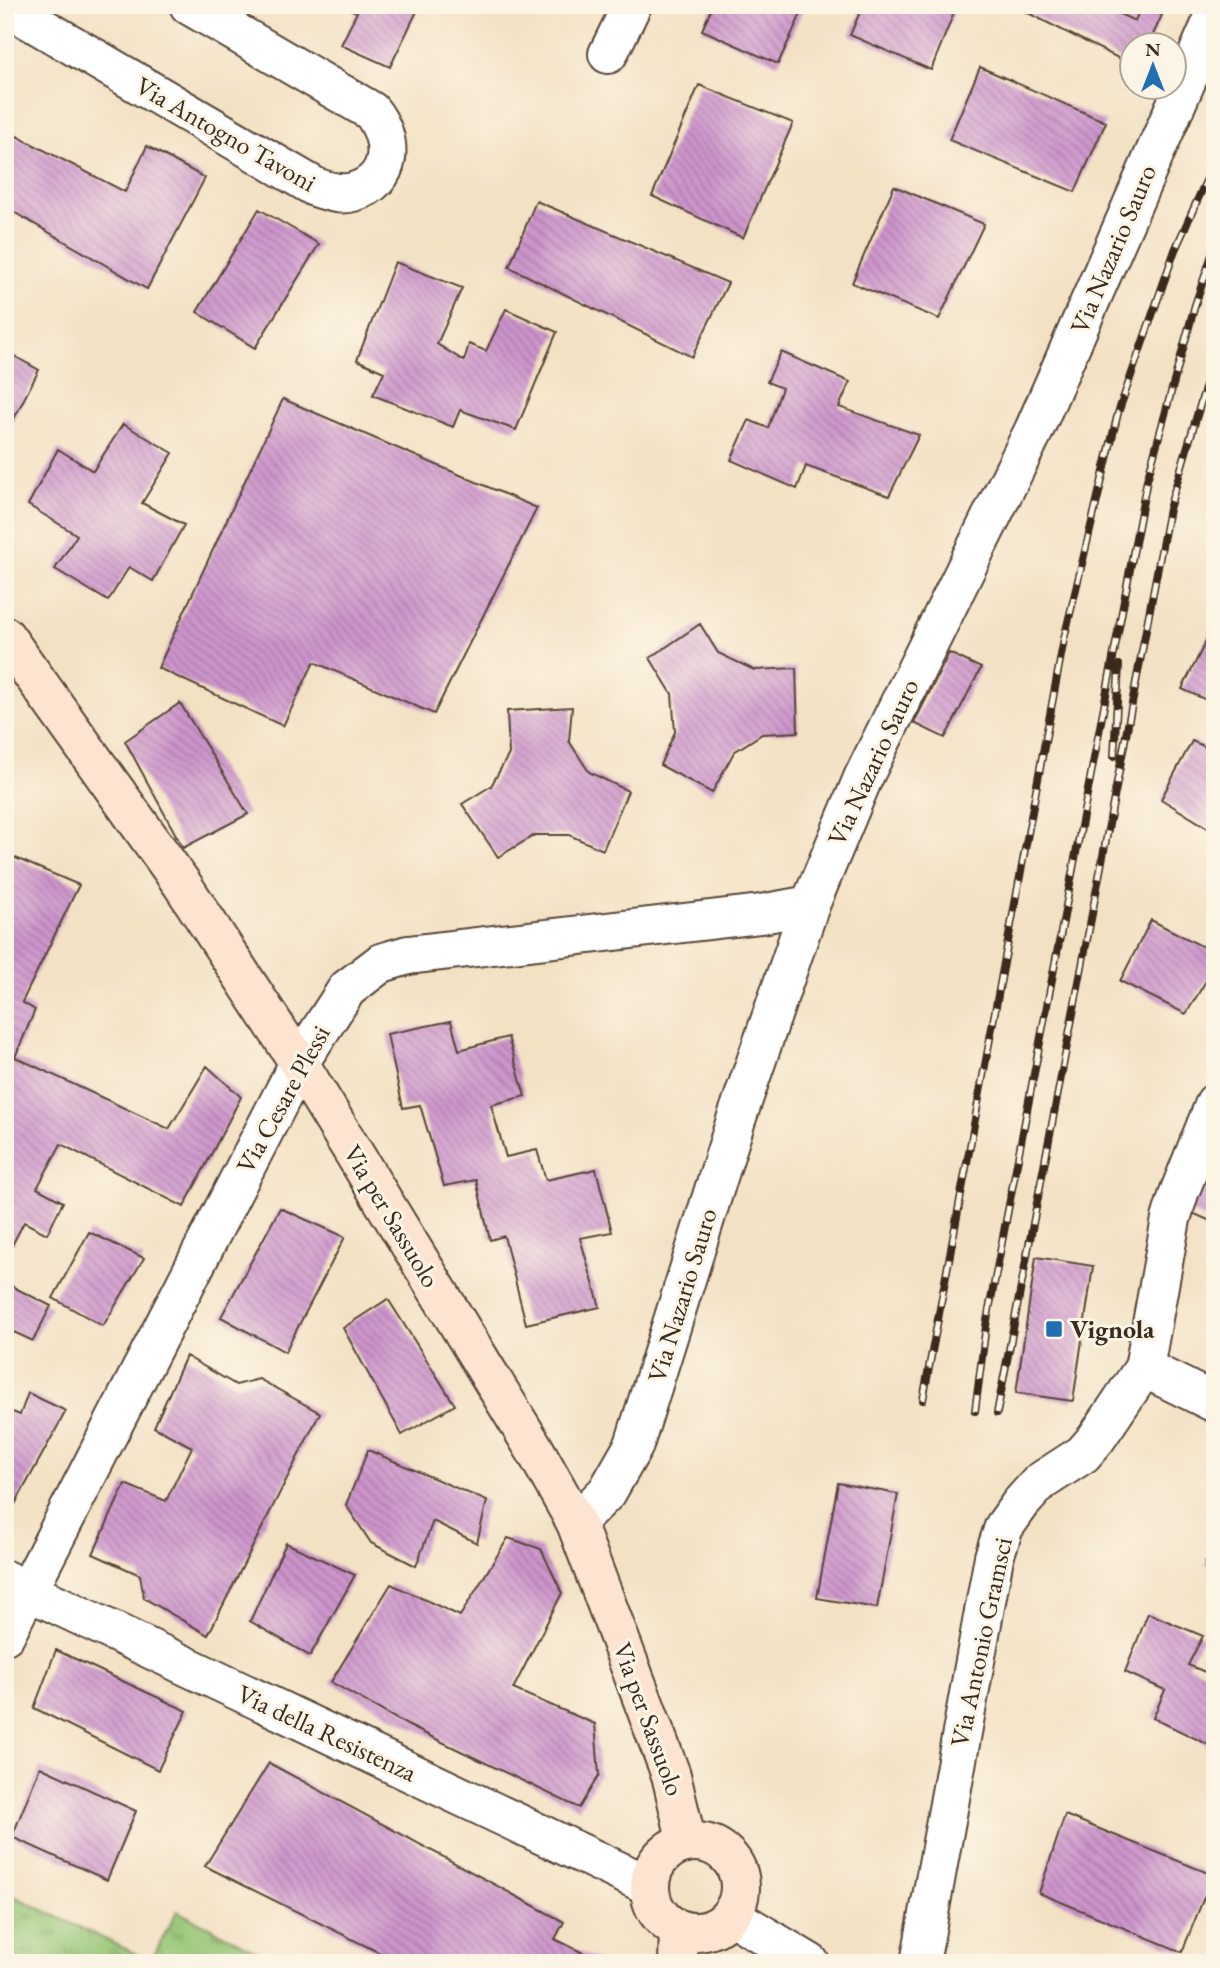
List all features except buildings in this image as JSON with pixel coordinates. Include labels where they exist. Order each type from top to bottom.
[{"type":"main road","name":"Via per Sassuolo","points":[[6,637],[182,884],[299,1063],[536,1450],[576,1523],[671,1775],[687,1843]]},
{"type":"main road","points":[[701,1842],[726,1853],[740,1877],[740,1891],[737,1904],[720,1925],[693,1932],[678,1946],[667,1922],[658,1912],[650,1886],[653,1871],[661,1857],[673,1848],[687,1843],[701,1842]]},
{"type":"street","name":"Via Antogno Tavoni","points":[[12,14],[315,187],[333,193],[352,193],[370,184],[382,169],[387,154],[384,131],[371,111],[189,5]]},
{"type":"street","points":[[608,54],[632,5]]},
{"type":"street","name":"Via Nazario Sauro","points":[[576,1523],[607,1492],[635,1445],[736,1120],[810,905],[863,778],[1034,430],[1215,15]]},
{"type":"street","name":"Via Cesare Plessi","points":[[5,1634],[16,1586],[299,1063],[347,989],[381,963],[408,955],[761,914],[810,905]]},
{"type":"street","points":[[1215,1103],[1171,1219],[1144,1368],[1215,1402]]},
{"type":"street","name":"Via Antonio Gramsci","points":[[920,1963],[994,1557],[1004,1527],[1040,1482],[1083,1454],[1144,1368]]},
{"type":"street","name":"Via della Resistenza","points":[[16,1586],[650,1886]]},
{"type":"street","points":[[730,1915],[810,1963]]},
{"type":"green space","points":[[5,1892],[151,1961],[177,1911],[281,1963],[5,1963]]},
{"type":"railway","points":[[923,1400],[1064,639],[1118,413],[1175,250],[1215,161]]},
{"type":"railway","points":[[975,1411],[986,1326],[1147,480],[1195,305],[1215,246]]},
{"type":"railway","points":[[997,1413],[1169,509],[1215,355]]},
{"type":"railway","points":[[1114,756],[1119,665]]},
{"type":"place","name":"Vignola","points":[[1054,1329]]}]
